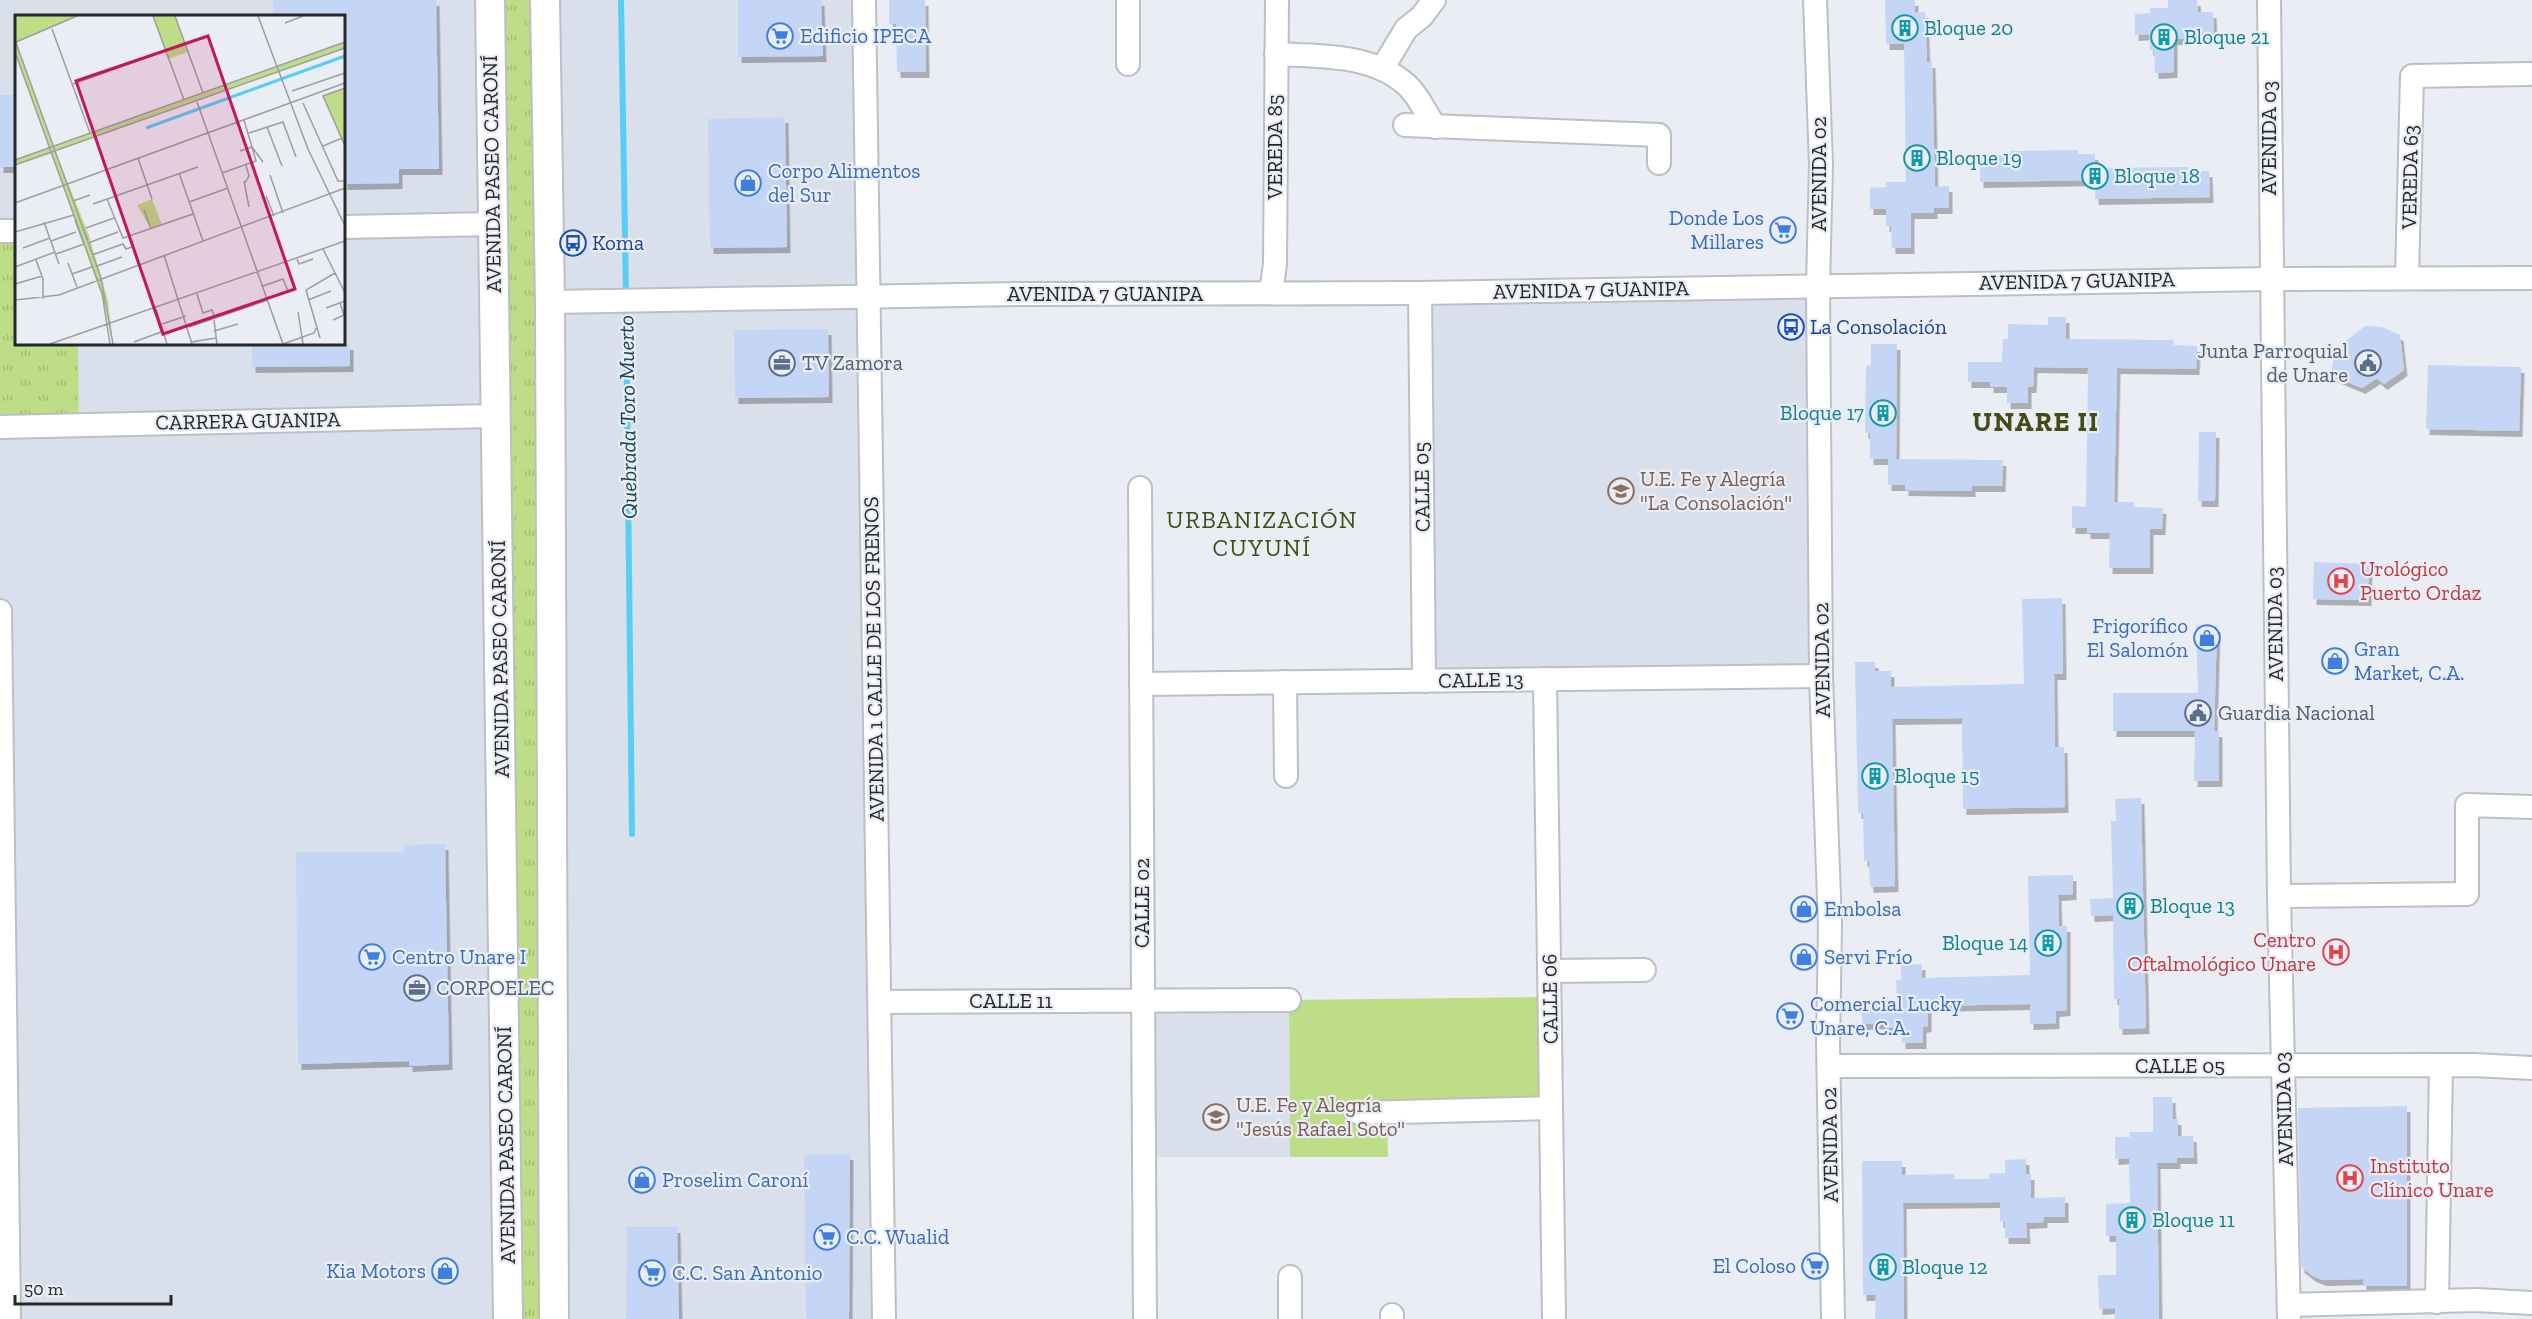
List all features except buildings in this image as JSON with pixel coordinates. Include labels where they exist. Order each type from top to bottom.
[{"type":"street","name":"AVENIDA PASEO CARONÍ","points":[[490,0],[508,1319]]},
{"type":"street","points":[[545,0],[550,302],[554,1319]]},
{"type":"street","name":"AVENIDA 1 CALLE DE LOS FRENOS","points":[[864,0],[884,1319]]},
{"type":"street","points":[[1128,0],[1128,64]]},
{"type":"street","name":"VEREDA 85","points":[[1271,293],[1275,264],[1277,0]]},
{"type":"street","points":[[1382,69],[1406,29],[1422,16],[1434,0]]},
{"type":"street","name":"AVENIDA 02","points":[[1815,0],[1821,165],[1818,285],[1821,676],[1830,926],[1828,1066],[1833,1319]]},
{"type":"street","name":"AVENIDA 03","points":[[2269,0],[2270,279],[2279,896],[2289,1312]]},
{"type":"street","points":[[1276,54],[1332,57],[1382,69],[1403,82],[1435,127]]},
{"type":"street","name":"VEREDA 63","points":[[2408,278],[2412,76],[2529,74]]},
{"type":"street","points":[[1405,125],[1659,135],[1659,163]]},
{"type":"street","points":[[345,227],[492,224]]},
{"type":"street","name":"AVENIDA 7 GUANIPA","points":[[550,302],[1022,294],[1420,293],[1818,285],[2532,278]]},
{"type":"street","name":"CALLE 05","points":[[1420,293],[1424,681]]},
{"type":"street","name":"CARRERA GUANIPA","points":[[0,427],[495,416]]},
{"type":"street","name":"CALLE 02","points":[[1140,488],[1145,1319]]},
{"type":"street","points":[[0,611],[9,1319]]},
{"type":"street","name":"CALLE 13","points":[[1141,684],[1821,676]]},
{"type":"street","name":"CALLE 06","points":[[1545,679],[1554,1319]]},
{"type":"street","points":[[1285,682],[1286,776]]},
{"type":"street","points":[[2279,896],[2467,894],[2467,805],[2532,807]]},
{"type":"street","points":[[1550,971],[1644,970]]},
{"type":"street","name":"CALLE 11","points":[[880,1002],[1289,1000]]},
{"type":"street","points":[[2437,1302],[2441,1065]]},
{"type":"street","name":"CALLE 05","points":[[1828,1066],[2441,1065],[2532,1068]]},
{"type":"street","points":[[1359,1113],[1551,1108]]},
{"type":"street","points":[[1290,1277],[1290,1319]]},
{"type":"street","points":[[2289,1312],[2437,1302],[2506,1310],[2532,1303]]},
{"type":"shaded area","points":[[0,0],[490,0],[508,1319],[0,1319]]},
{"type":"shaded area","points":[[545,0],[864,0],[884,1319],[554,1319]]},
{"type":"shaded area","name":"U.E. Fe y Alegría \"La Consolación\"","points":[[1818,285],[1821,676],[1424,681],[1420,293]]},
{"type":"shaded area","name":"U.E. Fe y Alegría \"Jesús Rafael Soto\"","points":[[1142,1000],[1289,1000],[1290,1157],[1142,1157]]},
{"type":"green space","points":[[490,0],[545,0],[554,1319],[508,1319]]},
{"type":"green space","points":[[0,231],[15,231],[15,345],[78,345],[79,426],[0,427]]},
{"type":"green space","points":[[1550,997],[1551,1108],[1387,1112],[1388,1157],[1290,1157],[1289,1000]]},
{"type":"waterway","name":"Quebrada Toro Muerto","points":[[621,0],[626,296]]},
{"type":"waterway","name":"Quebrada Toro Muerto","points":[[626,306],[632,834]]},
{"type":"place","name":"Bloque 20","points":[[1905,28]]},
{"type":"place","name":"Edificio IPECA","points":[[780,36]]},
{"type":"place","name":"Bloque 21","points":[[2164,37]]},
{"type":"place","name":"Bloque 19","points":[[1917,158]]},
{"type":"place","name":"Bloque 18","points":[[2095,176]]},
{"type":"place","name":"Corpo Alimentos del Sur","points":[[748,183]]},
{"type":"place","name":"Donde Los Millares","points":[[1783,230]]},
{"type":"place","name":"Koma","points":[[573,243]]},
{"type":"place","name":"La Consolación","points":[[1791,327]]},
{"type":"place","name":"TV Zamora","points":[[782,363]]},
{"type":"place","name":"Junta Parroquial de Unare","points":[[2368,363]]},
{"type":"place","name":"Bloque 17","points":[[1883,413]]},
{"type":"place","name":"U.E. Fe y Alegría \"La Consolación\"","points":[[1621,491]]},
{"type":"place","name":"Urológico Puerto Ordaz","points":[[2341,581]]},
{"type":"place","name":"Frigorífico El Salomón","points":[[2207,638]]},
{"type":"place","name":"Gran Market, C.A.","points":[[2335,661]]},
{"type":"place","name":"Guardia Nacional","points":[[2198,713]]},
{"type":"place","name":"Bloque 15","points":[[1875,776]]},
{"type":"place","name":"Bloque 13","points":[[2130,906]]},
{"type":"place","name":"Embolsa","points":[[1804,909]]},
{"type":"place","name":"Bloque 14","points":[[2048,943]]},
{"type":"place","name":"Centro Oftalmológico Unare","points":[[2336,952]]},
{"type":"place","name":"Centro Unare I","points":[[372,957]]},
{"type":"place","name":"Servi Frío","points":[[1804,957]]},
{"type":"place","name":"CORPOELEC","points":[[417,988]]},
{"type":"place","name":"Comercial Lucky Unare, C.A.","points":[[1790,1016]]},
{"type":"place","name":"U.E. Fe y Alegría \"Jesús Rafael Soto\"","points":[[1216,1117]]},
{"type":"place","name":"Instituto Clínico Unare","points":[[2350,1178]]},
{"type":"place","name":"Proselim Caroní","points":[[642,1180]]},
{"type":"place","name":"Bloque 11","points":[[2132,1220]]},
{"type":"place","name":"C.C. Wualid","points":[[827,1237]]},
{"type":"place","name":"El Coloso","points":[[1815,1266]]},
{"type":"place","name":"Bloque 12","points":[[1883,1267]]},
{"type":"place","name":"Kia Motors","points":[[445,1271]]},
{"type":"place","name":"C.C. San Antonio","points":[[652,1273]]},
{"type":"district","name":"UNARE II","points":[[2036,422]]},
{"type":"district","name":"URBANIZACIÓN CUYUNÍ","points":[[1262,534]]}]
